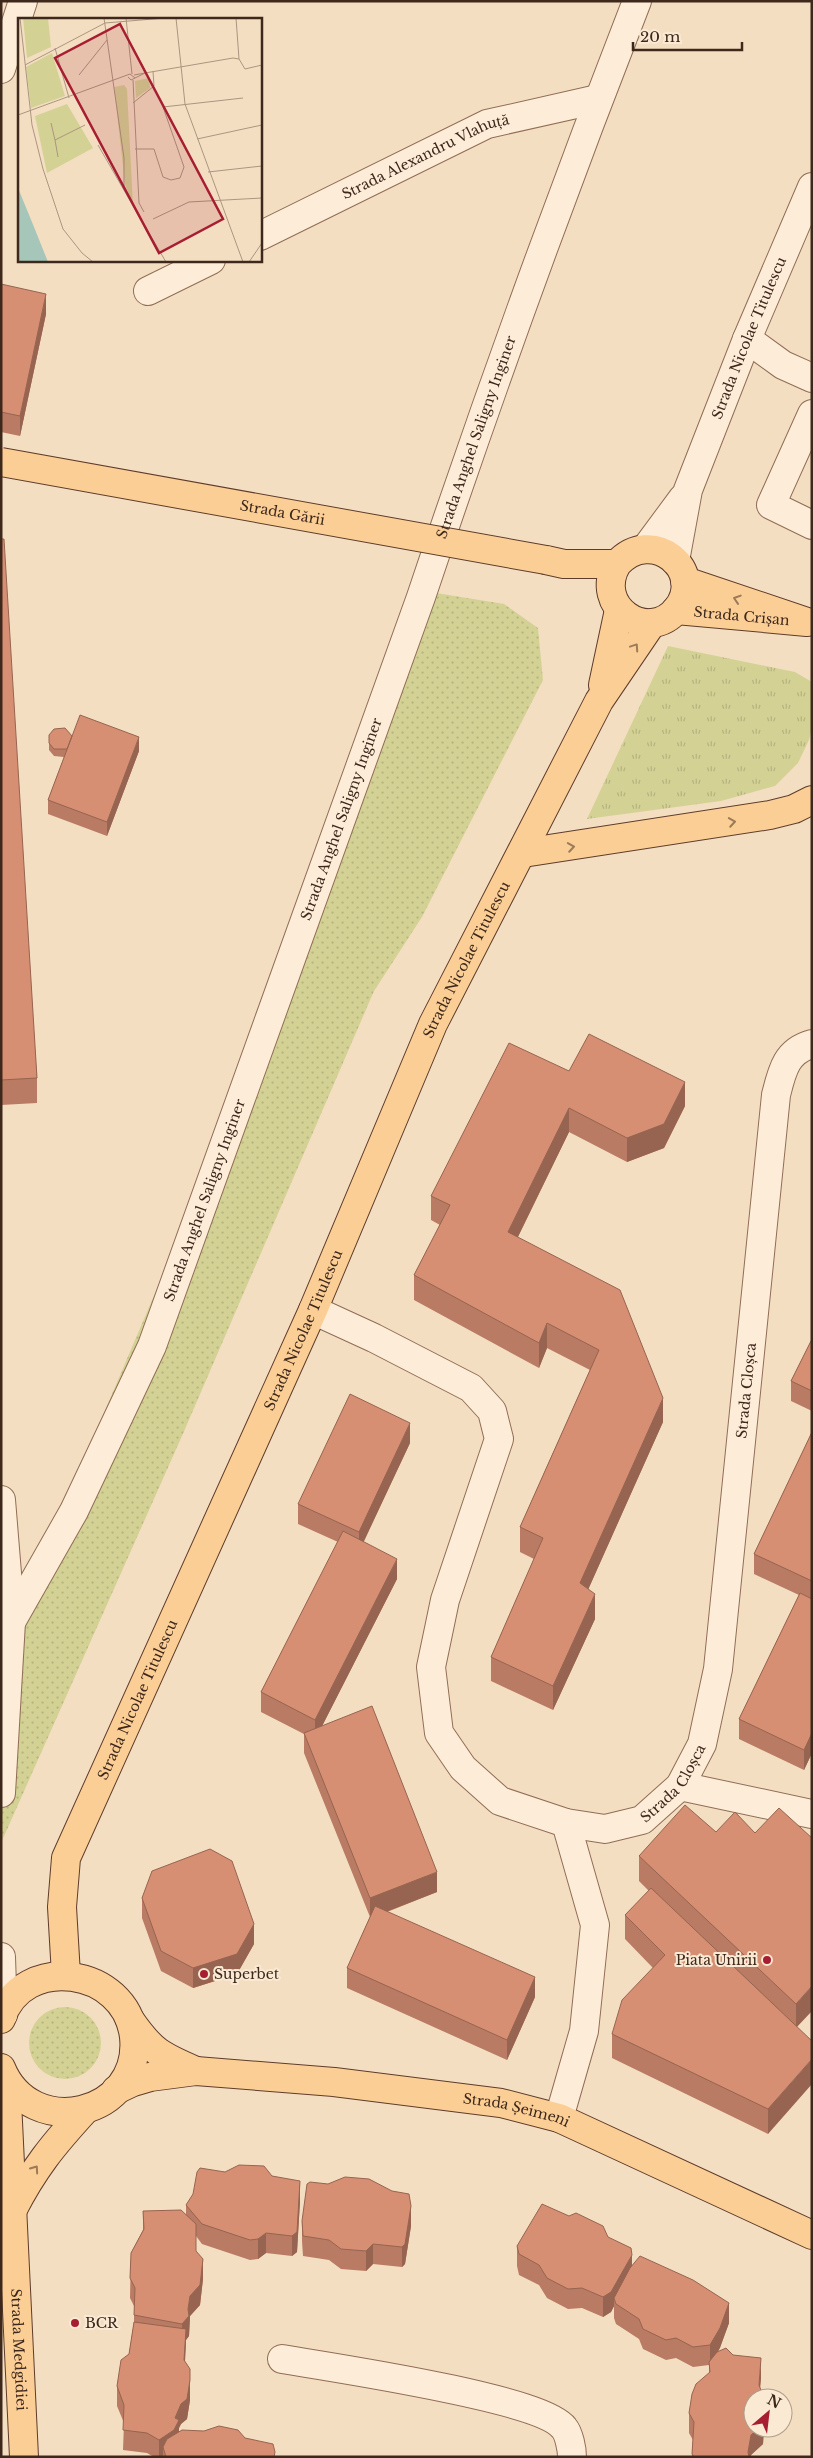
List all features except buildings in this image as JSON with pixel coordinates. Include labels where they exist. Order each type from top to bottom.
[{"type":"main road","name":"Strada Gării","points":[[1,462],[555,562]]},
{"type":"main road","points":[[555,562],[615,602],[628,618],[652,623],[669,616],[682,601],[680,571],[657,550],[646,548],[630,553],[617,564],[610,579],[615,602]]},
{"type":"main road","points":[[555,562],[617,564]]},
{"type":"main road","name":"Strada Crișan","points":[[680,571],[810,622]]},
{"type":"main road","name":"Strada Nicolae Titulescu","points":[[599,701],[615,602]]},
{"type":"main road","name":"Strada Crișan","points":[[676,610],[810,622]]},
{"type":"main road","name":"Strada Nicolae Titulescu","points":[[66,1975],[62,1907],[66,1858],[313,1310],[433,1024],[523,853],[599,701],[652,623]]},
{"type":"main road","points":[[523,853],[770,815],[812,800]]},
{"type":"main road","points":[[2,2017],[13,1999],[28,1986],[46,1978],[66,1975],[86,1978],[104,1987],[118,2001],[128,2018],[134,2037],[133,2056],[127,2074],[116,2090],[102,2102],[85,2110],[63,2113],[40,2109],[21,2097],[4,2074]]},
{"type":"main road","name":"Strada Șeimeni","points":[[128,2018],[153,2049],[164,2057],[196,2071]]},
{"type":"main road","name":"Strada Șeimeni","points":[[116,2090],[132,2082],[150,2077],[196,2071],[334,2082],[500,2103],[559,2118],[812,2235]]},
{"type":"main road","name":"Strada Medgidiei","points":[[4,2074],[24,2457]]},
{"type":"main road","name":"Strada Medgidiei","points":[[12,2212],[30,2176],[51,2147],[85,2110]]},
{"type":"street","points":[[1,69],[23,1]]},
{"type":"street","name":"Strada Anghel Saligny Inginer","points":[[11,1622],[74,1511],[152,1346],[598,99],[637,1]]},
{"type":"street","name":"Strada Alexandru Vlahuță","points":[[261,236],[487,124],[598,99]]},
{"type":"street","name":"Strada Nicolae Titulescu","points":[[646,548],[688,490],[747,339],[812,187]]},
{"type":"street","points":[[148,291],[209,261]]},
{"type":"street","points":[[747,339],[783,365],[812,378]]},
{"type":"street","points":[[812,414],[771,505],[812,525]]},
{"type":"street","name":"Strada Nicolae Titulescu","points":[[680,571],[688,490]]},
{"type":"street","name":"Strada Cloșca","points":[[313,1310],[374,1338],[471,1388],[492,1410],[499,1439],[444,1600],[431,1667],[439,1733],[463,1768],[500,1801],[566,1823],[605,1829],[642,1820],[680,1786],[702,1744],[718,1669],[776,1095],[783,1069],[798,1048],[812,1044]]},
{"type":"street","points":[[1,1500],[11,1622],[1,1793]]},
{"type":"street","points":[[680,1786],[812,1814]]},
{"type":"street","points":[[559,2118],[584,2031],[595,1925],[566,1823]]},
{"type":"street","points":[[1,1957],[2,2017]]},
{"type":"street","points":[[282,2359],[489,2398],[545,2415],[564,2428],[572,2457]]},
{"type":"green space","points":[[424,591],[504,604],[538,628],[543,680],[422,917],[374,991],[182,1436],[1,1843],[1,1717],[25,1598],[193,1204]]},
{"type":"green space","points":[[668,646],[795,672],[812,682],[812,728],[809,740],[798,763],[775,786],[721,801],[587,819]]},
{"type":"green space","points":[[65,2007],[85,2013],[95,2023],[101,2043],[95,2063],[85,2073],[65,2079],[45,2073],[35,2063],[29,2043],[35,2023],[45,2013]]},
{"type":"place","name":"Piata Unirii","points":[[767,1960]]},
{"type":"place","name":"Superbet","points":[[204,1974]]},
{"type":"place","name":"BCR","points":[[75,2323]]}]
